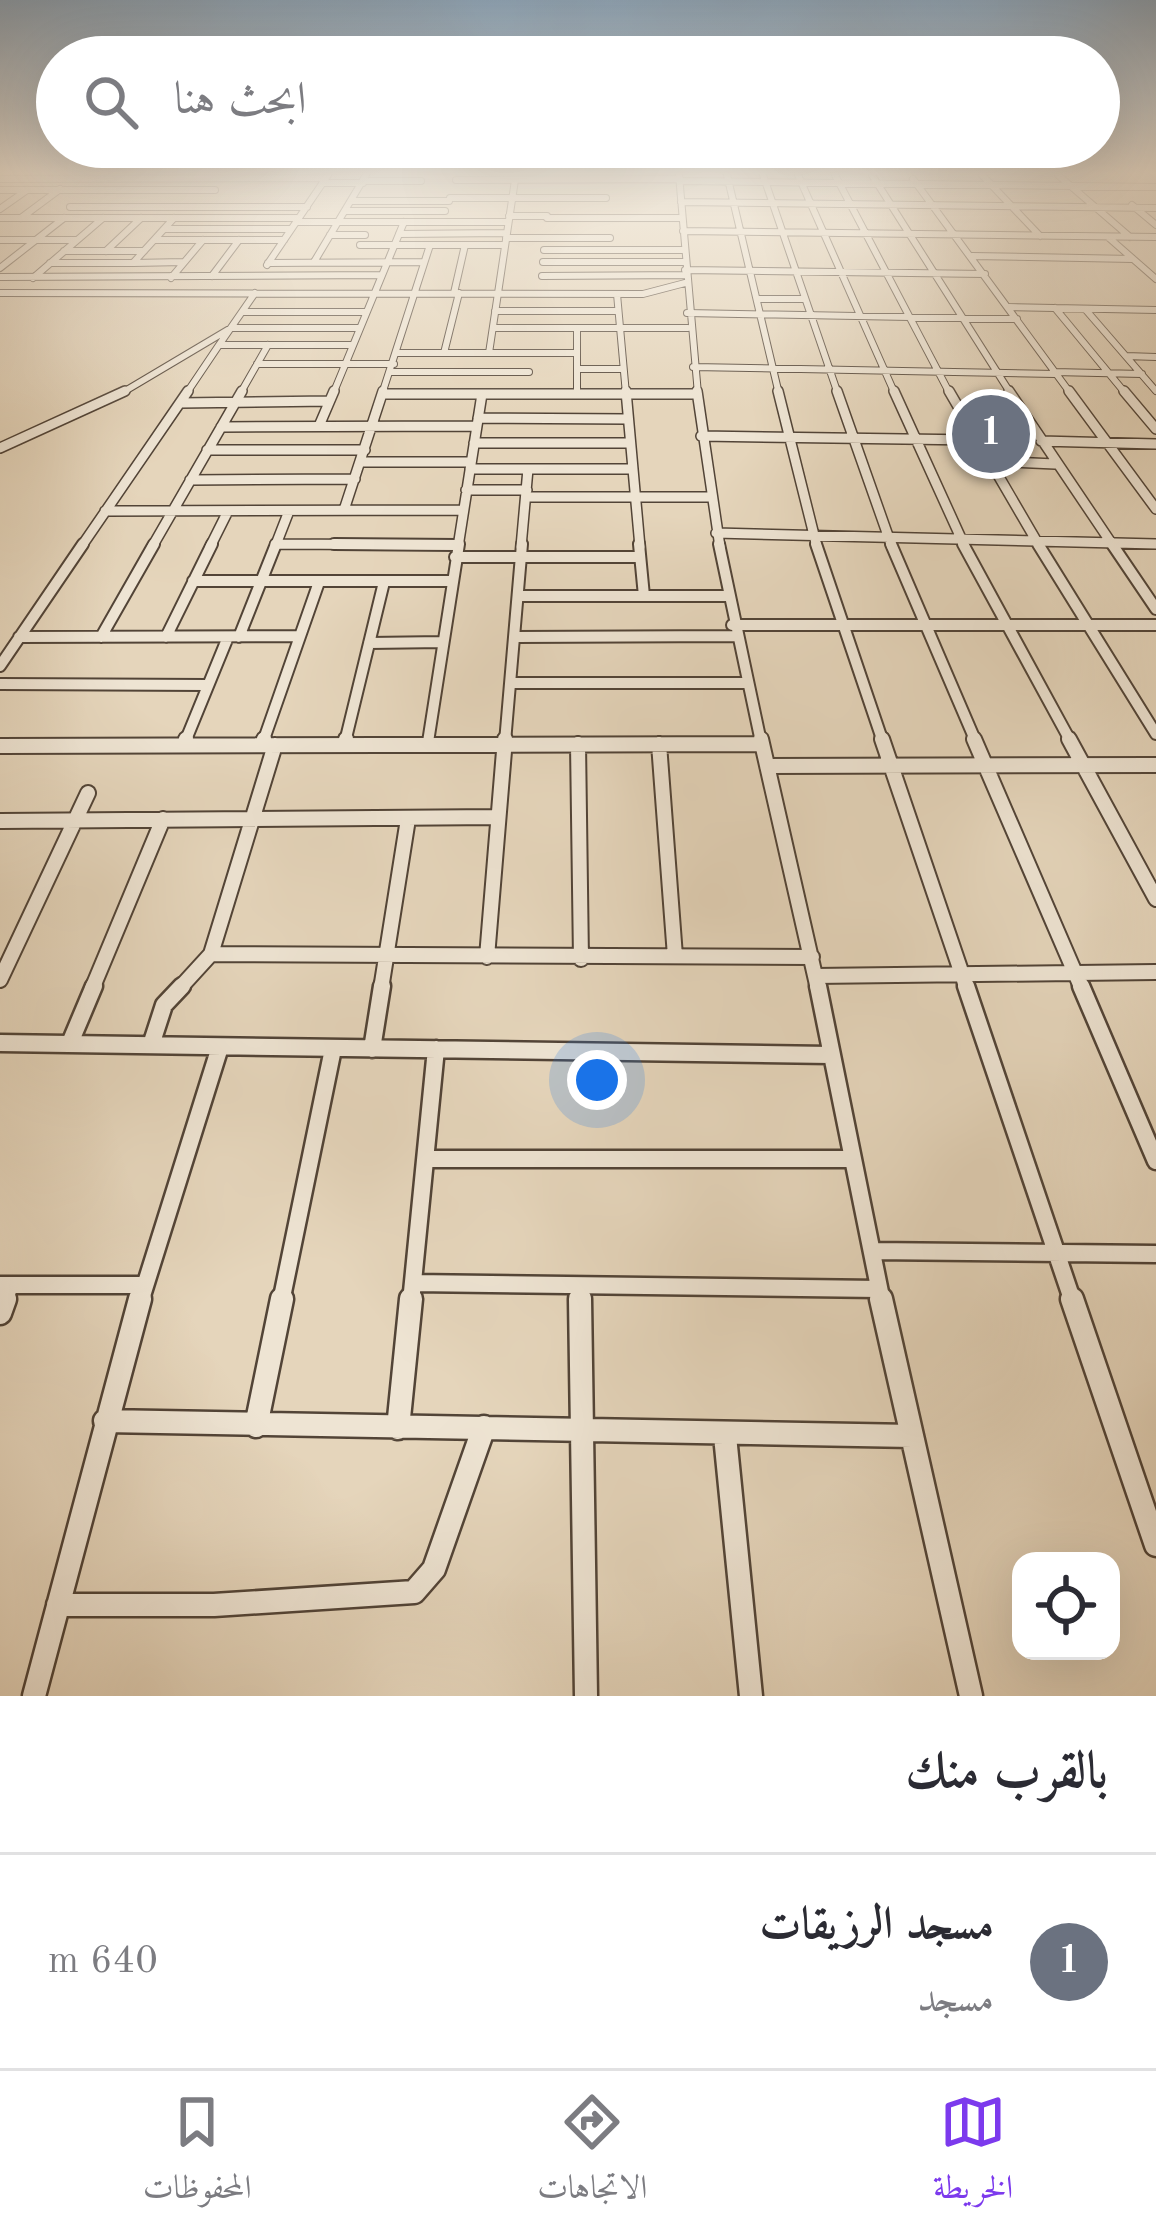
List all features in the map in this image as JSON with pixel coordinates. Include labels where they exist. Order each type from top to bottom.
[{"type":"street","points":[[0,309],[60,254]]},
{"type":"street","points":[[133,262],[141,254]]},
{"type":"street","points":[[158,293],[191,254]]},
{"type":"street","points":[[212,276],[228,254]]},
{"type":"street","points":[[0,666],[243,312],[274,254]]},
{"type":"street","points":[[314,262],[319,254]]},
{"type":"street","points":[[352,262],[356,254]]},
{"type":"street","points":[[319,426],[388,254]]},
{"type":"street","points":[[344,510],[427,254]]},
{"type":"street","points":[[444,353],[463,254]]},
{"type":"street","points":[[489,353],[503,254]]},
{"type":"street","points":[[540,293],[544,254]]},
{"type":"street","points":[[627,254],[685,268]]},
{"type":"street","points":[[684,254],[695,394],[727,596],[812,957],[879,1289],[970,1696]]},
{"type":"street","points":[[746,254],[812,534],[1156,1545]]},
{"type":"street","points":[[789,254],[886,536],[1156,1160]]},
{"type":"street","points":[[834,254],[959,537],[1156,899]]},
{"type":"street","points":[[878,254],[986,461],[1156,734]]},
{"type":"street","points":[[920,254],[1055,464],[1156,609]]},
{"type":"street","points":[[1127,254],[1156,279]]},
{"type":"street","points":[[971,256],[1133,259]]},
{"type":"street","points":[[971,256],[1156,509]]},
{"type":"street","points":[[50,263],[184,262]]},
{"type":"street","points":[[268,262],[424,262]]},
{"type":"street","points":[[543,262],[985,274]]},
{"type":"street","points":[[542,276],[685,268]]},
{"type":"street","points":[[0,293],[650,293],[685,268]]},
{"type":"street","points":[[0,272],[34,277],[381,275]]},
{"type":"street","points":[[617,294],[644,596]]},
{"type":"street","points":[[493,328],[620,328],[688,321],[805,299]]},
{"type":"street","points":[[759,307],[810,315],[1017,319]]},
{"type":"street","points":[[1009,308],[1156,310]]},
{"type":"street","points":[[1055,308],[1156,429]]},
{"type":"street","points":[[1084,309],[1155,388]]},
{"type":"street","points":[[495,311],[618,311]]},
{"type":"street","points":[[243,312],[367,312]]},
{"type":"street","points":[[0,448],[109,400],[231,328],[360,328]]},
{"type":"street","points":[[577,328],[578,394]]},
{"type":"street","points":[[219,345],[353,345]]},
{"type":"street","points":[[100,637],[268,345]]},
{"type":"street","points":[[397,353],[577,353]]},
{"type":"street","points":[[520,418],[531,353]]},
{"type":"street","points":[[1126,356],[1156,357]]},
{"type":"street","points":[[257,364],[529,372]]},
{"type":"street","points":[[693,368],[1142,374]]},
{"type":"street","points":[[578,370],[623,369]]},
{"type":"street","points":[[384,394],[695,394]]},
{"type":"street","points":[[436,426],[443,394]]},
{"type":"street","points":[[428,743],[482,394]]},
{"type":"street","points":[[180,403],[329,401]]},
{"type":"street","points":[[962,415],[1024,417]]},
{"type":"street","points":[[221,427],[436,426],[520,418],[628,418]]},
{"type":"street","points":[[701,436],[975,440]]},
{"type":"street","points":[[1041,441],[1156,444]]},
{"type":"street","points":[[474,442],[630,443]]},
{"type":"street","points":[[207,450],[365,450]]},
{"type":"street","points":[[986,461],[1055,464]]},
{"type":"street","points":[[361,462],[632,469]]},
{"type":"street","points":[[487,957],[528,469]]},
{"type":"street","points":[[190,480],[355,479]]},
{"type":"street","points":[[466,490],[710,497]]},
{"type":"street","points":[[105,511],[463,511]]},
{"type":"street","points":[[166,637],[229,511]]},
{"type":"street","points":[[184,745],[207,685],[234,637],[290,511]]},
{"type":"street","points":[[716,533],[1156,544]]},
{"type":"street","points":[[275,544],[522,557],[640,556]]},
{"type":"street","points":[[193,581],[451,581]]},
{"type":"street","points":[[152,1042],[164,1005],[211,953],[254,818],[268,745],[299,636],[319,582]]},
{"type":"street","points":[[345,744],[383,582]]},
{"type":"street","points":[[519,596],[727,596]]},
{"type":"street","points":[[516,637],[843,623],[1156,625]]},
{"type":"street","points":[[19,638],[299,636]]},
{"type":"street","points":[[369,643],[443,642]]},
{"type":"street","points":[[513,683],[746,683]]},
{"type":"street","points":[[0,684],[207,685]]},
{"type":"street","points":[[578,744],[581,959]]},
{"type":"street","points":[[659,744],[675,956]]},
{"type":"street","points":[[0,746],[763,744]]},
{"type":"street","points":[[767,766],[1156,765]]},
{"type":"street","points":[[0,980],[88,793]]},
{"type":"street","points":[[0,821],[497,818]]},
{"type":"street","points":[[70,1042],[163,819]]},
{"type":"street","points":[[372,1049],[408,819]]},
{"type":"street","points":[[211,953],[812,957]]},
{"type":"street","points":[[815,976],[1156,972]]},
{"type":"street","points":[[0,1043],[830,1055]]},
{"type":"street","points":[[34,1696],[105,1421],[220,1047]]},
{"type":"street","points":[[256,1426],[333,1048]]},
{"type":"street","points":[[398,1428],[436,1048]]},
{"type":"street","points":[[426,1160],[852,1160]]},
{"type":"street","points":[[872,1251],[1156,1254]]},
{"type":"street","points":[[414,1282],[879,1289]]},
{"type":"street","points":[[0,1313],[5,1285],[144,1285]]},
{"type":"street","points":[[580,1288],[586,1696]]},
{"type":"street","points":[[105,1421],[912,1436]]},
{"type":"street","points":[[58,1605],[214,1605],[414,1592],[434,1569],[484,1427]]},
{"type":"street","points":[[724,1436],[752,1696]]},
{"type":"place","name":"مسجد الرزيقات","points":[[991,434]]}]
